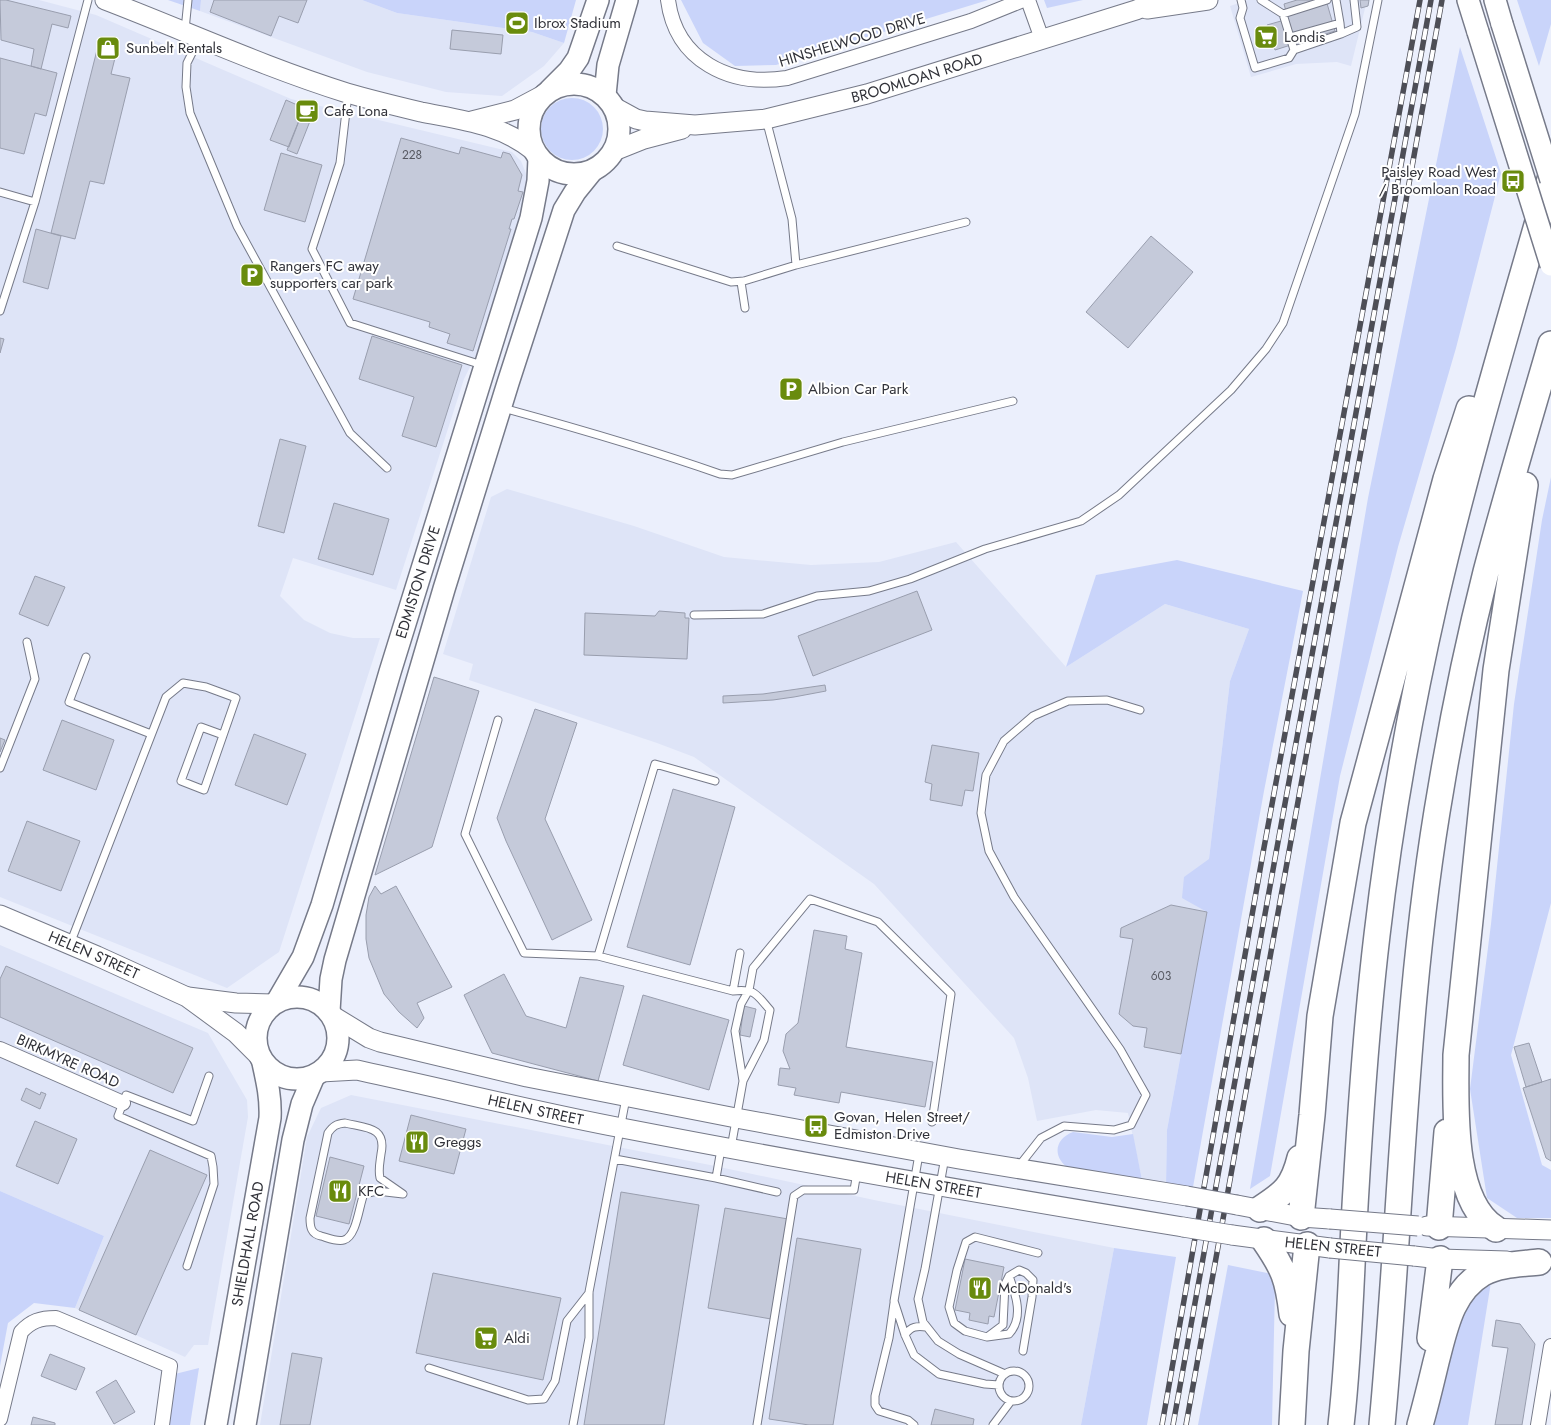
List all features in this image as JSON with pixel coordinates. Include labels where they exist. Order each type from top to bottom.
[{"type":"highway","points":[[1301,1217],[1320,1016],[1353,823],[1446,479],[1551,162]]},
{"type":"highway","points":[[1341,1425],[1368,1024],[1377,933],[1405,754],[1423,657],[1461,499],[1551,176]]},
{"type":"highway","points":[[1382,1425],[1410,1029],[1426,889],[1440,790],[1467,652],[1486,572],[1551,344]]},
{"type":"highway","points":[[1429,1226],[1446,1137],[1456,1055],[1487,741],[1496,670],[1542,377]]},
{"type":"highway","points":[[1456,1055],[1456,1114],[1462,1166],[1474,1206],[1483,1220],[1496,1229]]},
{"type":"highway","points":[[1249,1207],[1282,1195],[1296,1172],[1312,1115]]},
{"type":"highway","points":[[1264,1240],[1280,1263],[1286,1277],[1296,1351]]},
{"type":"highway","points":[[1292,1425],[1296,1351],[1318,1247]]},
{"type":"highway","points":[[1420,1425],[1440,1259]]},
{"type":"highway","points":[[1420,1425],[1447,1320],[1460,1293],[1468,1284],[1484,1273],[1545,1261]]},
{"type":"main road","points":[[598,0],[578,58],[569,71],[537,102],[531,116],[529,130],[536,154],[550,168],[563,174],[578,175],[592,171],[604,163],[614,152],[619,137],[619,122],[610,101],[608,64],[627,0]]},
{"type":"main road","points":[[1468,0],[1551,265]]},
{"type":"main road","points":[[1495,0],[1551,180]]},
{"type":"main road","points":[[547,93],[562,85],[577,84],[592,87],[610,101]]},
{"type":"main road","name":"EDMISTON DRIVE","points":[[276,1002],[303,956],[322,905],[390,672],[531,218],[538,181],[536,154]]},
{"type":"main road","name":"EDMISTON DRIVE","points":[[331,1014],[331,979],[335,960],[444,589],[500,408],[562,217],[575,192],[592,171]]},
{"type":"main road","points":[[291,996],[304,996],[318,1002],[331,1014],[338,1037],[336,1052],[329,1064],[317,1074],[305,1079],[290,1079],[278,1075],[261,1060],[255,1044],[256,1031],[260,1018],[276,1002],[291,996]]},
{"type":"main road","name":"SHIELDHALL ROAD","points":[[216,1425],[270,1118],[271,1104],[261,1060]]},
{"type":"main road","name":"SHIELDHALL ROAD","points":[[244,1425],[293,1140],[302,1104],[317,1074]]},
{"type":"main road","points":[[224,1377],[252,1382]]},
{"type":"street","points":[[106,0],[272,67],[348,93],[420,111],[472,121],[508,134],[525,143],[536,154]]},
{"type":"street","name":"HINSHELWOOD DRIVE","points":[[668,0],[669,10],[677,30],[693,52],[716,70],[732,76],[760,80],[787,78],[971,20],[1023,0]]},
{"type":"street","points":[[1028,0],[1042,39]]},
{"type":"street","name":"BROOMLOAN ROAD","points":[[614,152],[644,139],[695,126],[766,119],[866,94],[1136,10],[1161,0]]},
{"type":"street","name":"BROOMLOAN ROAD","points":[[1136,10],[1208,0]]},
{"type":"street","points":[[472,121],[515,110],[547,93]]},
{"type":"street","name":"BROOMLOAN ROAD","points":[[610,101],[636,119],[695,126]]},
{"type":"street","name":"HELEN STREET","points":[[0,915],[187,997],[236,1033],[261,1060]]},
{"type":"street","name":"HELEN STREET","points":[[187,997],[249,1004],[276,1002]]},
{"type":"street","name":"HELEN STREET","points":[[331,1014],[369,1038],[380,1042],[527,1077],[945,1157],[1187,1196],[1301,1217],[1429,1226],[1551,1230]]},
{"type":"street","name":"BIRKMYRE ROAD","points":[[0,1049],[123,1103]]},
{"type":"street","name":"HELEN STREET","points":[[317,1074],[357,1070],[370,1072],[505,1104],[620,1128],[914,1182],[1264,1240],[1440,1259],[1545,1261]]},
{"type":"street","points":[[1301,1217],[1318,1247]]},
{"type":"street","points":[[1429,1226],[1440,1259]]},
{"type":"street","points":[[0,1418],[3,1395],[21,1332],[29,1324],[43,1318],[56,1318],[170,1366],[162,1425]]},
{"type":"street","points":[[1538,1425],[1551,1346]]},
{"type":"lane","points":[[0,311],[35,202],[88,0]]},
{"type":"lane","points":[[188,0],[192,36],[187,63],[186,87],[190,113],[237,226],[350,433],[387,468]]},
{"type":"lane","points":[[1241,0],[1243,8],[1240,18],[1255,68],[1289,58],[1294,50],[1357,27],[1354,0]]},
{"type":"lane","points":[[1261,0],[1283,14],[1294,50]]},
{"type":"lane","points":[[1283,14],[1326,0]]},
{"type":"lane","points":[[1336,0],[1341,34]]},
{"type":"lane","points":[[694,615],[763,614],[817,596],[869,591],[910,579],[986,549],[1081,521],[1119,496],[1231,390],[1266,349],[1283,323],[1354,114],[1378,0]]},
{"type":"lane","points":[[1290,37],[1340,23]]},
{"type":"lane","points":[[348,93],[340,163],[312,248],[350,323],[484,366]]},
{"type":"lane","points":[[766,119],[792,219],[796,265]]},
{"type":"lane","points":[[0,192],[35,202]]},
{"type":"lane","points":[[617,246],[731,282],[741,282],[796,265],[966,222]]},
{"type":"lane","points":[[741,282],[745,308]]},
{"type":"lane","points":[[500,408],[562,424],[728,475],[762,467],[844,442],[1013,401]]},
{"type":"lane","points":[[0,768],[36,679],[27,642]]},
{"type":"lane","points":[[86,656],[69,702],[151,734]]},
{"type":"lane","points":[[69,944],[166,697],[184,682],[206,687],[236,698],[204,790],[181,781],[202,727],[223,735]]},
{"type":"lane","points":[[1018,1168],[1041,1138],[1064,1126],[1114,1130],[1131,1126],[1146,1094],[1120,1049],[1014,897],[989,851],[981,813],[986,775],[1004,741],[1033,716],[1068,701],[1107,700],[1140,710]]},
{"type":"lane","points":[[498,720],[465,834],[524,953],[598,956],[733,991],[749,990],[755,993],[770,1010],[764,1040],[743,1081],[736,1118],[716,1178]]},
{"type":"lane","points":[[598,956],[655,764],[715,781]]},
{"type":"lane","points":[[743,1081],[735,1032],[741,1004],[749,990],[753,968],[810,899],[878,922],[951,994],[932,1122]]},
{"type":"lane","points":[[733,991],[740,954]]},
{"type":"lane","points":[[187,1266],[214,1184],[211,1156],[118,1116],[126,1096],[193,1121],[209,1076]]},
{"type":"lane","points":[[573,1425],[589,1338],[589,1292],[626,1097]]},
{"type":"lane","points":[[345,1123],[375,1130],[380,1134],[382,1147],[378,1172],[380,1178],[403,1194],[377,1191],[364,1194],[360,1202],[354,1232],[345,1240],[316,1235],[311,1230],[310,1218],[328,1133],[337,1124],[345,1123]]},
{"type":"lane","points":[[914,1425],[908,1420],[879,1411],[875,1405],[875,1396],[888,1338],[919,1152]]},
{"type":"lane","points":[[945,1157],[918,1299],[923,1322],[938,1341],[952,1350],[1005,1374]]},
{"type":"lane","points":[[615,1159],[716,1178],[777,1192]]},
{"type":"lane","points":[[757,1425],[794,1196],[803,1190],[854,1190],[857,1171]]},
{"type":"lane","points":[[1009,1276],[1018,1301],[1015,1328],[1009,1334],[987,1337],[965,1331],[954,1324],[949,1307],[957,1270],[966,1242],[975,1237],[1038,1254]]},
{"type":"lane","points":[[987,1337],[1003,1325],[1005,1284],[1009,1276],[1019,1270],[1026,1273],[1032,1280],[1032,1297],[1023,1351]]},
{"type":"lane","points":[[429,1368],[528,1400],[544,1399],[555,1381],[567,1321],[589,1292]]},
{"type":"lane","points":[[894,1301],[914,1355],[939,1374],[985,1384],[999,1385]]},
{"type":"lane","points":[[905,1334],[914,1327],[926,1327]]},
{"type":"lane","points":[[1014,1370],[1019,1371],[1027,1378],[1030,1385],[1024,1397],[1020,1400],[1011,1401],[1002,1395],[999,1385],[1005,1374],[1014,1370]]},
{"type":"lane","points":[[993,1425],[1011,1401]]},
{"type":"shaded area","points":[[0,0],[39,0],[96,15],[291,99],[512,152],[521,161],[527,176],[528,188],[486,335],[464,379],[396,590],[293,558],[280,596],[304,620],[330,633],[353,638],[380,638],[279,952],[227,988],[0,897]]},
{"type":"shaded area","points":[[168,0],[201,0],[200,11]]},
{"type":"shaded area","points":[[201,0],[362,0],[397,13],[532,32],[564,43],[544,66],[502,96],[446,92],[367,72],[200,11]]},
{"type":"shaded area","name":"Ibrox Stadium","points":[[362,0],[576,0],[564,43],[532,32],[397,13]]},
{"type":"shaded area","points":[[681,0],[988,0],[776,65],[735,66],[703,43]]},
{"type":"shaded area","points":[[1044,0],[1083,0],[1047,8]]},
{"type":"shaded area","points":[[1248,0],[1367,0],[1351,66],[1337,62],[1296,64],[1251,77],[1230,6]]},
{"type":"shaded area","points":[[1517,0],[1551,0],[1551,24],[1539,66]]},
{"type":"shaded area","points":[[1460,47],[1501,173],[1456,348],[1398,547],[1340,776],[1270,1176],[1250,1189],[1368,498]]},
{"type":"shaded area","points":[[566,98],[578,98],[594,107],[601,117],[603,129],[601,141],[594,151],[578,160],[566,160],[555,155],[546,146],[541,135],[541,123],[546,112],[555,103]]},
{"type":"shaded area","points":[[1551,477],[1551,903],[1511,1055],[1542,1165],[1551,1170],[1551,1218],[1517,1218],[1487,1198],[1470,1089],[1491,924],[1514,704],[1542,520]]},
{"type":"shaded area","points":[[507,489],[634,526],[724,557],[811,565],[879,562],[956,542],[1066,667],[1165,604],[1249,629],[1230,681],[1209,859],[1207,912],[1167,1130],[1166,1185],[1142,1180],[1128,1113],[1096,1110],[1037,1121],[1028,1078],[1014,1038],[874,884],[694,757],[469,680],[473,664],[443,654],[491,497]]},
{"type":"shaded area","points":[[1177,560],[1303,591],[1264,791],[1193,1187],[1166,1185],[1167,1130],[1207,912],[1182,898],[1184,877],[1209,859],[1230,681],[1249,629],[1165,604],[1066,667],[1096,575]]},
{"type":"shaded area","points":[[0,945],[208,1033],[247,1100],[248,1117],[208,1345],[194,1345],[185,1357],[75,1308],[104,1236],[0,1191]]},
{"type":"shaded area","points":[[351,1095],[710,1165],[1114,1248],[1081,1425],[260,1425],[307,1137],[321,1108]]},
{"type":"shaded area","points":[[1073,1132],[1112,1137],[1133,1134],[1142,1180],[1070,1169],[1064,1165],[1058,1154],[1059,1144],[1062,1139]]},
{"type":"shaded area","points":[[0,1191],[104,1236],[75,1308],[34,1303],[8,1323],[0,1366]]},
{"type":"shaded area","points":[[1114,1248],[1176,1257],[1147,1425],[1081,1425]]},
{"type":"shaded area","points":[[1228,1265],[1272,1274],[1275,1286],[1272,1425],[1198,1425]]},
{"type":"shaded area","points":[[1491,1282],[1468,1425],[1431,1425],[1462,1309]]},
{"type":"shaded area","points":[[199,1368],[190,1425],[166,1425],[171,1375]]},
{"type":"building","points":[[0,0],[71,16],[68,28],[52,24],[41,69],[31,66],[34,49],[1,40]]},
{"type":"building","points":[[214,0],[307,0],[298,23],[279,16],[271,36],[210,12]]},
{"type":"building","points":[[1297,0],[1326,0],[1335,31],[1275,50],[1267,25],[1288,19],[1284,4]]},
{"type":"building","points":[[1360,0],[1369,0],[1368,6],[1361,8]]},
{"type":"building","points":[[452,30],[503,35],[501,54],[450,49]]},
{"type":"building","points":[[100,38],[119,42],[111,74],[130,78],[104,184],[90,181],[75,239],[51,233]]},
{"type":"building","points":[[0,58],[57,73],[46,116],[35,113],[24,154],[0,148]]},
{"type":"building","points":[[286,100],[304,108],[289,147],[270,140]]},
{"type":"building","points":[[304,108],[314,111],[297,154],[287,150]]},
{"type":"building","points":[[401,138],[459,154],[461,147],[501,158],[503,152],[510,154],[522,175],[518,191],[523,192],[514,219],[512,219],[509,229],[511,229],[473,351],[447,343],[450,334],[429,327],[430,322],[353,299]]},
{"type":"building","points":[[281,153],[322,165],[305,222],[264,210]]},
{"type":"building","points":[[36,229],[61,236],[48,289],[23,282]]},
{"type":"building","points":[[1151,236],[1193,272],[1128,348],[1086,312]]},
{"type":"building","points":[[372,336],[462,365],[436,447],[402,436],[414,397],[359,379]]},
{"type":"building","points":[[0,338],[4,339],[0,353]]},
{"type":"building","points":[[280,439],[306,446],[284,533],[258,526]]},
{"type":"building","points":[[334,503],[389,519],[373,575],[318,559]]},
{"type":"building","points":[[35,576],[65,587],[48,626],[19,614]]},
{"type":"building","points":[[917,591],[932,630],[813,676],[798,636]]},
{"type":"building","points":[[659,611],[685,613],[685,618],[689,618],[687,659],[584,655],[585,613],[655,616]]},
{"type":"building","points":[[434,677],[479,691],[432,847],[375,875]]},
{"type":"building","points":[[825,685],[826,691],[794,697],[723,703],[723,696],[763,694]]},
{"type":"building","points":[[535,709],[577,723],[545,819],[592,920],[552,940],[497,818]]},
{"type":"building","points":[[62,720],[114,740],[96,790],[43,770]]},
{"type":"building","points":[[254,734],[306,754],[287,805],[235,785]]},
{"type":"building","points":[[0,738],[5,740],[0,752]]},
{"type":"building","points":[[932,745],[979,753],[973,791],[965,790],[962,806],[930,800],[932,784],[925,782]]},
{"type":"building","points":[[673,789],[735,807],[690,965],[627,947]]},
{"type":"building","points":[[27,821],[80,841],[61,891],[8,871]]},
{"type":"building","points":[[375,886],[381,894],[396,886],[452,987],[417,1003],[424,1018],[417,1028],[399,1012],[384,994],[369,958],[366,939],[366,915],[369,897]]},
{"type":"building","points":[[1171,905],[1207,912],[1181,1054],[1144,1047],[1147,1028],[1133,1026],[1119,1014],[1133,939],[1120,937],[1121,928]]},
{"type":"building","points":[[814,930],[847,936],[845,949],[862,953],[846,1047],[933,1062],[925,1107],[841,1092],[839,1103],[794,1095],[796,1088],[778,1085],[780,1068],[790,1069],[783,1051],[786,1034],[798,1023]]},
{"type":"building","points":[[6,966],[193,1048],[173,1093],[0,1017],[0,979]]},
{"type":"building","points":[[504,974],[526,1016],[566,1028],[580,977],[624,986],[598,1081],[492,1053],[464,995]]},
{"type":"building","points":[[643,995],[729,1020],[709,1090],[623,1065]]},
{"type":"building","points":[[744,1006],[756,1009],[750,1037],[740,1035]]},
{"type":"building","points":[[1529,1043],[1542,1082],[1526,1087],[1514,1047]]},
{"type":"building","points":[[1551,1079],[1551,1161],[1546,1158],[1523,1088]]},
{"type":"building","points":[[26,1088],[40,1095],[41,1092],[46,1094],[40,1109],[21,1100]]},
{"type":"building","points":[[411,1115],[466,1129],[454,1174],[399,1161]]},
{"type":"building","points":[[35,1121],[77,1139],[58,1184],[16,1166]]},
{"type":"building","points":[[150,1150],[207,1175],[136,1335],[79,1310]]},
{"type":"building","name":"KFC","points":[[330,1157],[364,1166],[349,1224],[316,1216]]},
{"type":"building","points":[[621,1192],[699,1205],[664,1425],[584,1425]]},
{"type":"building","points":[[725,1208],[788,1219],[771,1319],[708,1308]]},
{"type":"building","points":[[797,1238],[861,1249],[833,1425],[809,1425],[769,1419]]},
{"type":"building","name":"McDonald's","points":[[965,1259],[1004,1267],[994,1317],[989,1316],[988,1324],[969,1320],[970,1313],[955,1310]]},
{"type":"building","name":"Aldi","points":[[433,1273],[561,1298],[543,1380],[416,1353]]},
{"type":"building","points":[[1496,1320],[1520,1324],[1535,1344],[1522,1425],[1495,1425],[1508,1348],[1492,1346]]},
{"type":"building","points":[[292,1353],[322,1358],[310,1425],[280,1425]]},
{"type":"building","points":[[50,1354],[85,1368],[76,1390],[41,1376]]},
{"type":"building","points":[[116,1380],[135,1412],[114,1424],[96,1392]]},
{"type":"building","points":[[935,1409],[974,1419],[973,1425],[931,1425]]},
{"type":"building","points":[[33,1417],[55,1423],[55,1425],[31,1425]]},
{"type":"railway","points":[[1162,1425],[1263,853],[1420,0]]},
{"type":"railway","points":[[1173,1425],[1431,0]]},
{"type":"railway","points":[[1186,1425],[1442,0]]},
{"type":"place","name":"Ibrox Stadium","points":[[517,23]]},
{"type":"place","name":"Londis","points":[[1266,37]]},
{"type":"place","name":"Sunbelt Rentals","points":[[108,48]]},
{"type":"place","name":"Cafe Lona","points":[[307,111]]},
{"type":"place","name":"Paisley Road West / Broomloan Road","points":[[1513,181]]},
{"type":"place","name":"Rangers FC away supporters car park","points":[[252,275]]},
{"type":"place","name":"Albion Car Park","points":[[791,389]]},
{"type":"place","name":"Govan, Helen Street/ Edmiston Drive","points":[[816,1126]]},
{"type":"place","name":"Greggs","points":[[417,1142]]},
{"type":"place","name":"KFC","points":[[340,1191]]},
{"type":"place","name":"McDonald's","points":[[980,1288]]},
{"type":"place","name":"Aldi","points":[[486,1338]]}]
